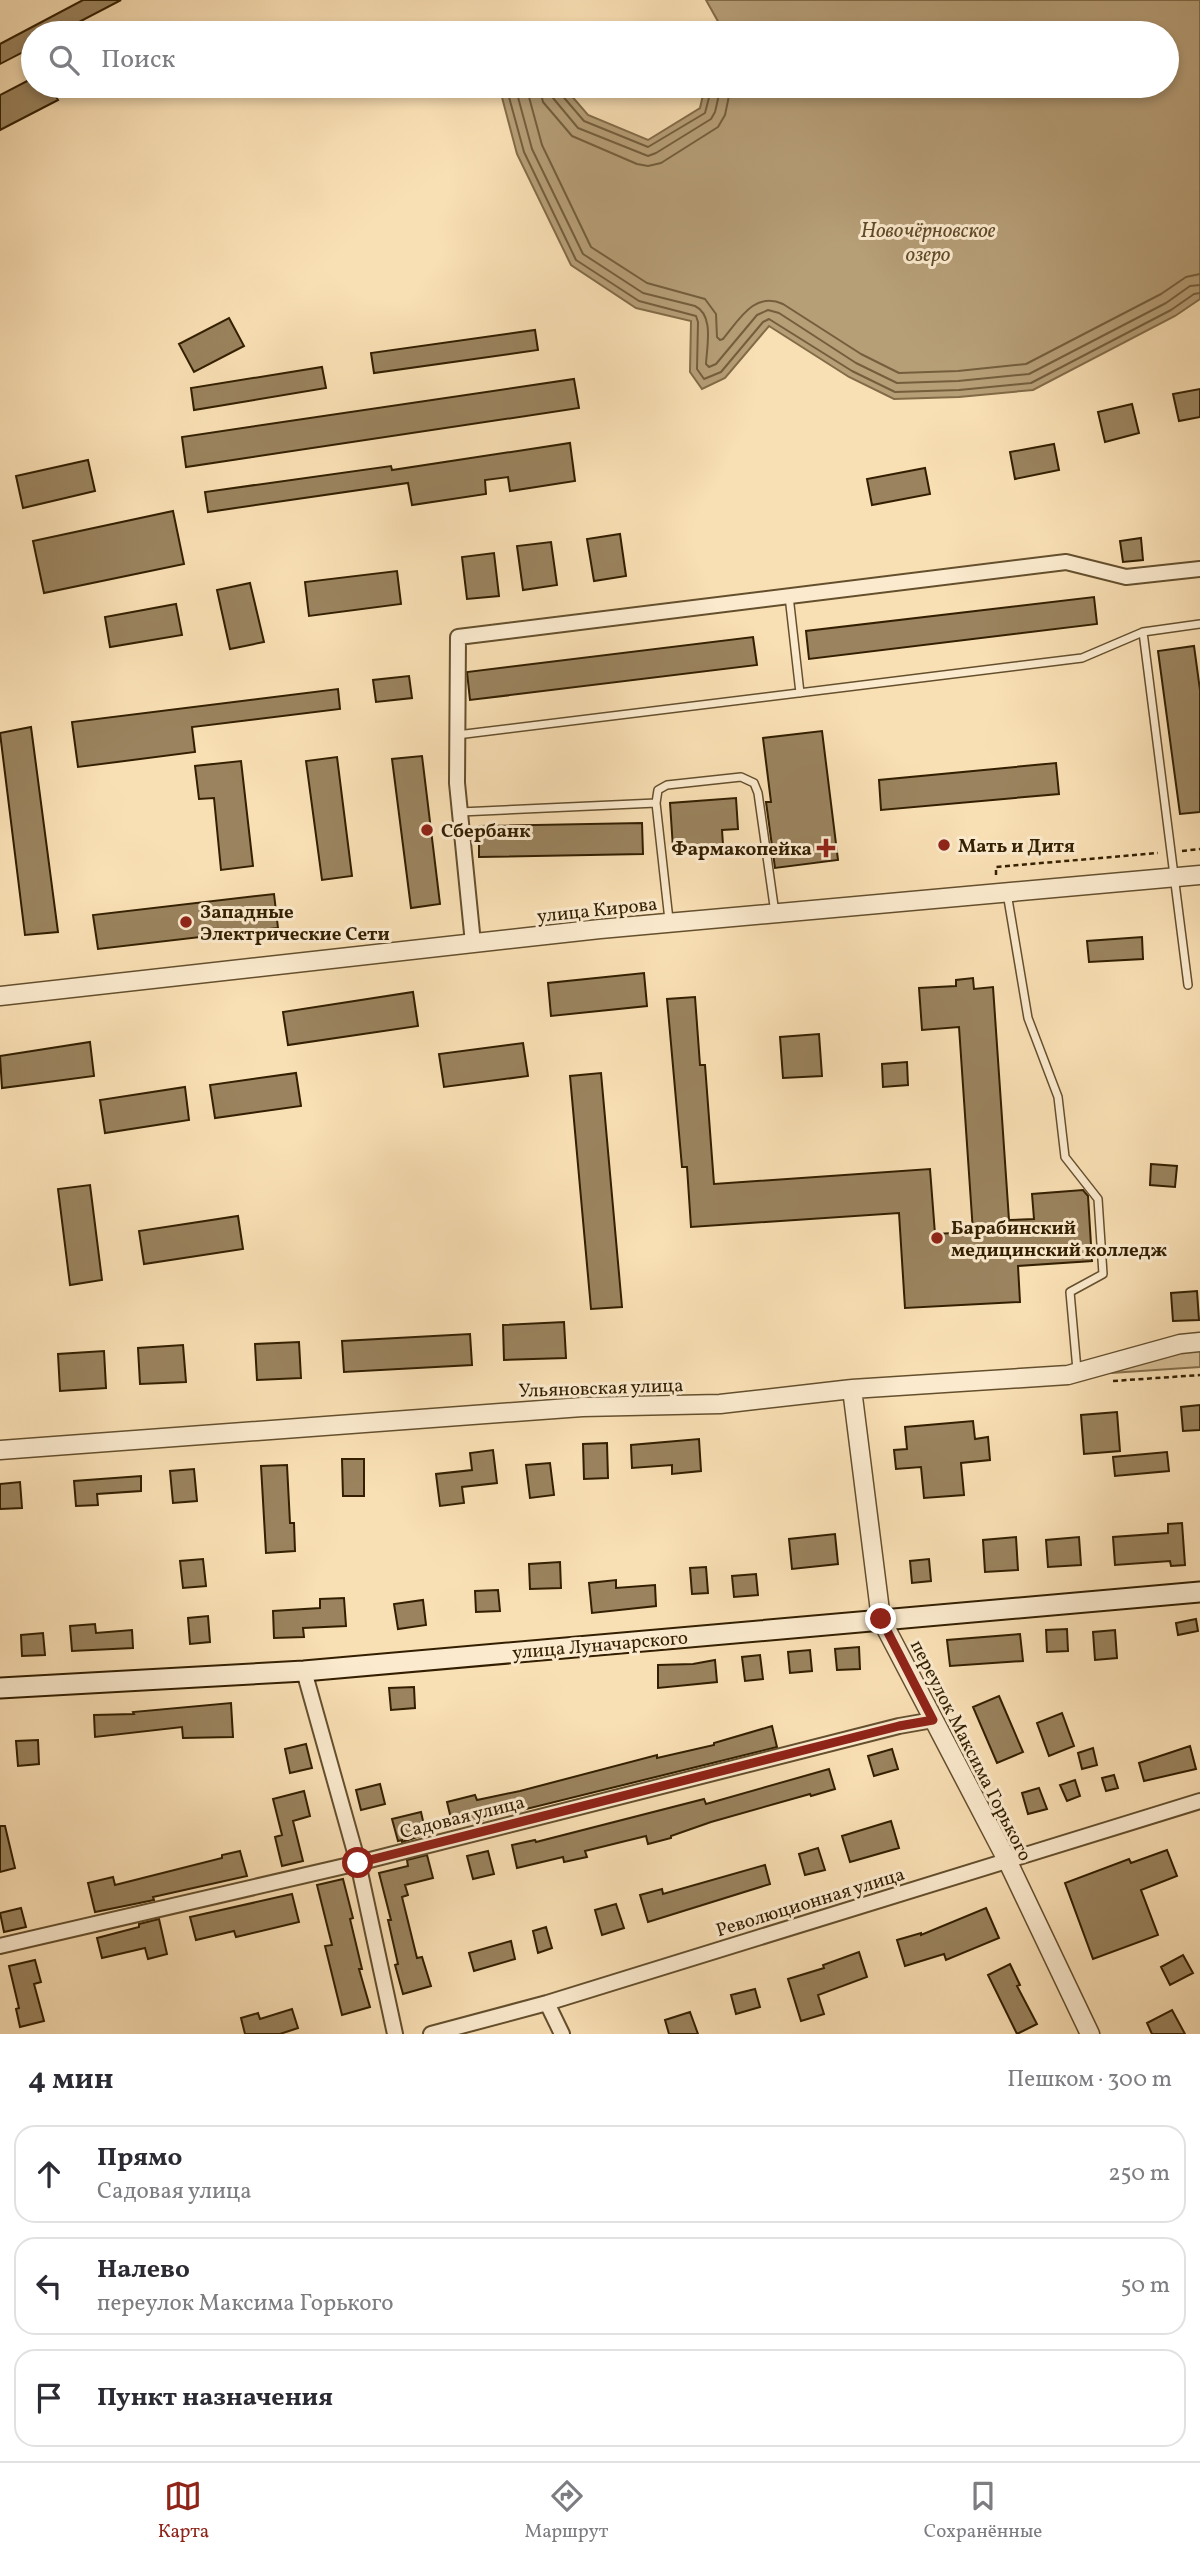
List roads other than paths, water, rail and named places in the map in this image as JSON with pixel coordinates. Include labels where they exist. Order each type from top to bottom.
[{"type":"main road","name":"улица Луначарского","points":[[0,1688],[304,1671],[1200,1592]]},
{"type":"street","points":[[473,943],[457,783],[458,637],[1066,562],[1126,577],[1200,569]]},
{"type":"street","name":"улица Кирова","points":[[0,996],[669,923],[1200,875]]},
{"type":"street","name":"Ульяновская улица","points":[[0,1450],[582,1407],[720,1404],[852,1389],[975,1382],[1078,1372],[1180,1344],[1200,1342]]},
{"type":"street","name":"переулок Максима Горького","points":[[852,1389],[881,1619],[1007,1860],[1090,2034]]},
{"type":"street","points":[[304,1671],[358,1863],[395,2034]]},
{"type":"street","name":"Садовая улица","points":[[0,1946],[358,1863],[886,1729],[933,1720]]},
{"type":"street","name":"Революционная улица","points":[[431,2034],[547,2003],[1200,1801]]},
{"type":"street","points":[[547,2003],[562,2034]]},
{"type":"lane","points":[[789,596],[800,693]]},
{"type":"lane","points":[[457,735],[1082,658],[1143,632],[1200,624]]},
{"type":"lane","points":[[1143,632],[1188,985]]},
{"type":"lane","points":[[669,923],[656,803],[658,790],[667,785],[741,777],[754,783],[758,793],[775,913]]},
{"type":"lane","points":[[460,812],[656,803]]},
{"type":"lane","points":[[1002,893],[1028,1018],[1058,1097],[1065,1157],[1098,1199],[1103,1274],[1070,1292],[1078,1372]]},
{"type":"water","name":"Новочёрновское озеро","points":[[706,0],[1200,0],[1200,299],[1175,316],[1033,390],[959,397],[894,399],[849,377],[769,326],[725,378],[702,389],[690,372],[691,321],[636,308],[571,265],[517,154],[502,98],[573,98],[588,115],[648,140],[700,108],[702,98],[1179,98],[1179,21],[718,21]]},
{"type":"place","name":"Сбербанк","points":[[427,830]]},
{"type":"place","name":"Мать и Дитя","points":[[944,845]]},
{"type":"place","name":"Фармакопейка","points":[[826,848]]},
{"type":"place","name":"Западные Электрические Сети","points":[[186,922]]},
{"type":"place","name":"Барабинский медицинский колледж","points":[[937,1238]]}]
